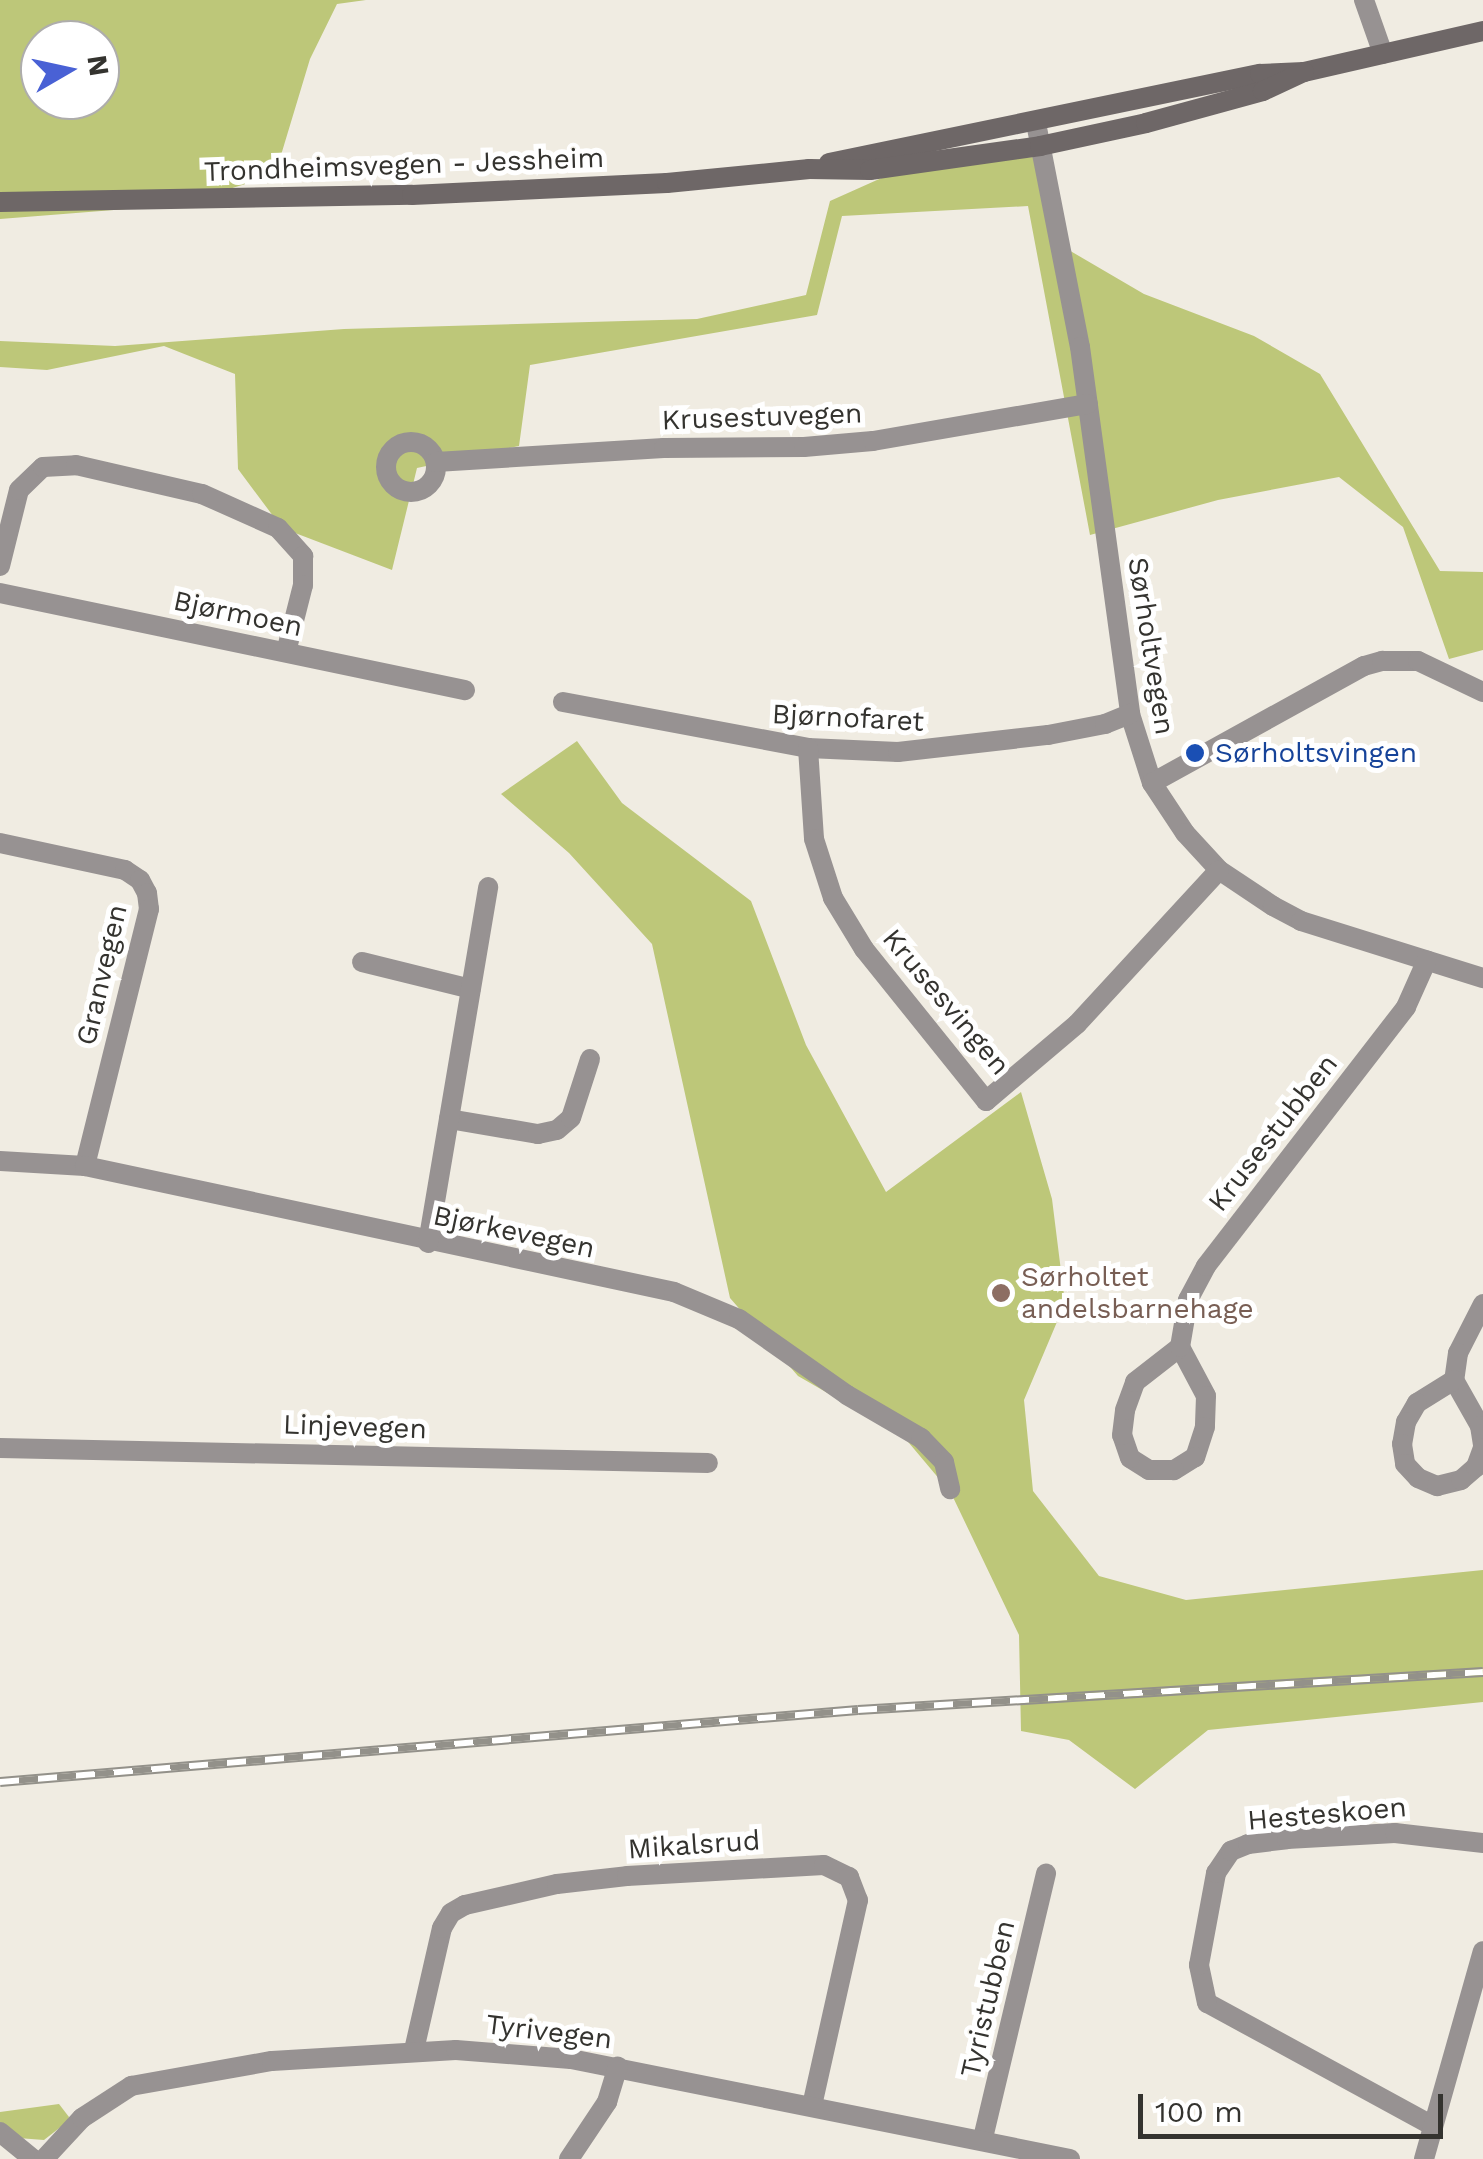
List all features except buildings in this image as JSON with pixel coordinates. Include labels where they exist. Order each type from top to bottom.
[{"type":"main road","name":"Trondheimsvegen - Jessheim","points":[[0,202],[537,190],[809,169],[870,170],[1040,146],[1246,96],[1304,72],[1483,31]]},
{"type":"main road","name":"Trondheimsvegen - Jessheim","points":[[809,169],[868,152],[1036,123],[1260,74],[1304,72]]},
{"type":"street","points":[[1364,0],[1383,54]]},
{"type":"street","name":"Sørholtvegen","points":[[1036,123],[1088,404],[1130,714],[1152,783],[1185,833],[1219,870],[1301,922],[1483,978]]},
{"type":"street","name":"Krusestuvegen","points":[[436,462],[664,448],[816,446],[888,439],[1088,404]]},
{"type":"street","points":[[0,566],[19,490],[42,467],[76,466],[202,494],[278,528],[302,556],[303,585],[286,652]]},
{"type":"street","name":"Bjørmoen","points":[[0,593],[465,690]]},
{"type":"street","points":[[1152,783],[1382,661],[1418,661],[1483,692]]},
{"type":"street","name":"Bjørnofaret","points":[[563,702],[808,748],[950,749],[1048,736],[1105,724],[1130,714]]},
{"type":"street","name":"Krusesvingen","points":[[808,748],[814,839],[834,898],[864,949],[986,1101],[1077,1024],[1219,870]]},
{"type":"street","name":"Granvegen","points":[[0,843],[124,870],[140,880],[147,893],[149,909],[85,1166]]},
{"type":"street","points":[[428,1242],[488,887]]},
{"type":"street","name":"Krusestubben","points":[[1180,1346],[1188,1300],[1206,1266],[1406,1007],[1426,960]]},
{"type":"street","points":[[362,962],[471,989]]},
{"type":"street","points":[[449,1119],[538,1134],[557,1130],[571,1118],[590,1059]]},
{"type":"street","name":"Bjørkevegen","points":[[0,1161],[85,1166],[674,1292],[715,1306],[934,1449],[944,1462],[950,1489]]},
{"type":"street","points":[[1454,1380],[1417,1403],[1406,1422],[1402,1444],[1405,1464],[1418,1478],[1436,1486],[1460,1480],[1476,1468],[1483,1447],[1480,1426],[1454,1380],[1458,1353],[1483,1304]]},
{"type":"street","points":[[1180,1346],[1206,1396],[1205,1427],[1196,1456],[1174,1470],[1149,1470],[1130,1458],[1122,1436],[1124,1410],[1134,1382],[1180,1346]]},
{"type":"street","name":"Linjevegen","points":[[0,1448],[708,1463]]},
{"type":"street","name":"Hesteskoen","points":[[1432,2126],[1227,2017],[1208,2003],[1199,1965],[1216,1873],[1231,1851],[1287,1839],[1395,1832],[1483,1843]]},
{"type":"street","name":"Mikalsrud","points":[[414,2050],[442,1928],[451,1913],[465,1905],[557,1884],[626,1876],[824,1865],[849,1877],[858,1900],[812,2105]]},
{"type":"street","name":"Tyristubben","points":[[983,2138],[1046,1873]]},
{"type":"street","points":[[1424,2159],[1432,2126],[1475,2010],[1483,1951]]},
{"type":"street","name":"Tyrivegen","points":[[44,2159],[82,2118],[131,2086],[226,2066],[414,2050],[518,2052],[618,2068],[983,2138],[1070,2159]]},
{"type":"street","points":[[569,2159],[608,2102],[618,2068]]},
{"type":"street","points":[[0,2132],[33,2159]]},
{"type":"green space","points":[[0,0],[366,0],[337,4],[310,59],[275,175],[177,205],[0,219]]},
{"type":"green space","points":[[1034,157],[1067,249],[1144,294],[1254,336],[1320,374],[1440,571],[1483,572],[1483,650],[1449,659],[1403,527],[1339,477],[1218,500],[1090,535],[1028,206],[842,216],[817,315],[530,365],[519,446],[417,468],[392,570],[282,528],[238,469],[235,374],[164,346],[47,370],[0,367],[0,341],[115,346],[344,329],[697,319],[806,295],[830,201],[915,163]]},
{"type":"green space","points":[[577,741],[622,803],[751,901],[806,1045],[886,1192],[1021,1092],[1052,1199],[1065,1303],[1024,1400],[1033,1491],[1099,1576],[1186,1600],[1483,1570],[1483,1702],[1208,1730],[1135,1789],[1069,1740],[1021,1731],[1019,1635],[951,1493],[904,1437],[798,1376],[730,1298],[652,944],[569,853],[501,794]]},
{"type":"green space","points":[[59,2104],[69,2117],[67,2122],[44,2140],[18,2138],[0,2122],[0,2112]]},
{"type":"railway","points":[[0,1782],[858,1710],[1483,1672]]},
{"type":"place","name":"Sørholtsvingen","points":[[1195,753]]},
{"type":"place","name":"Sørholtet andelsbarnehage","points":[[1001,1293]]}]
